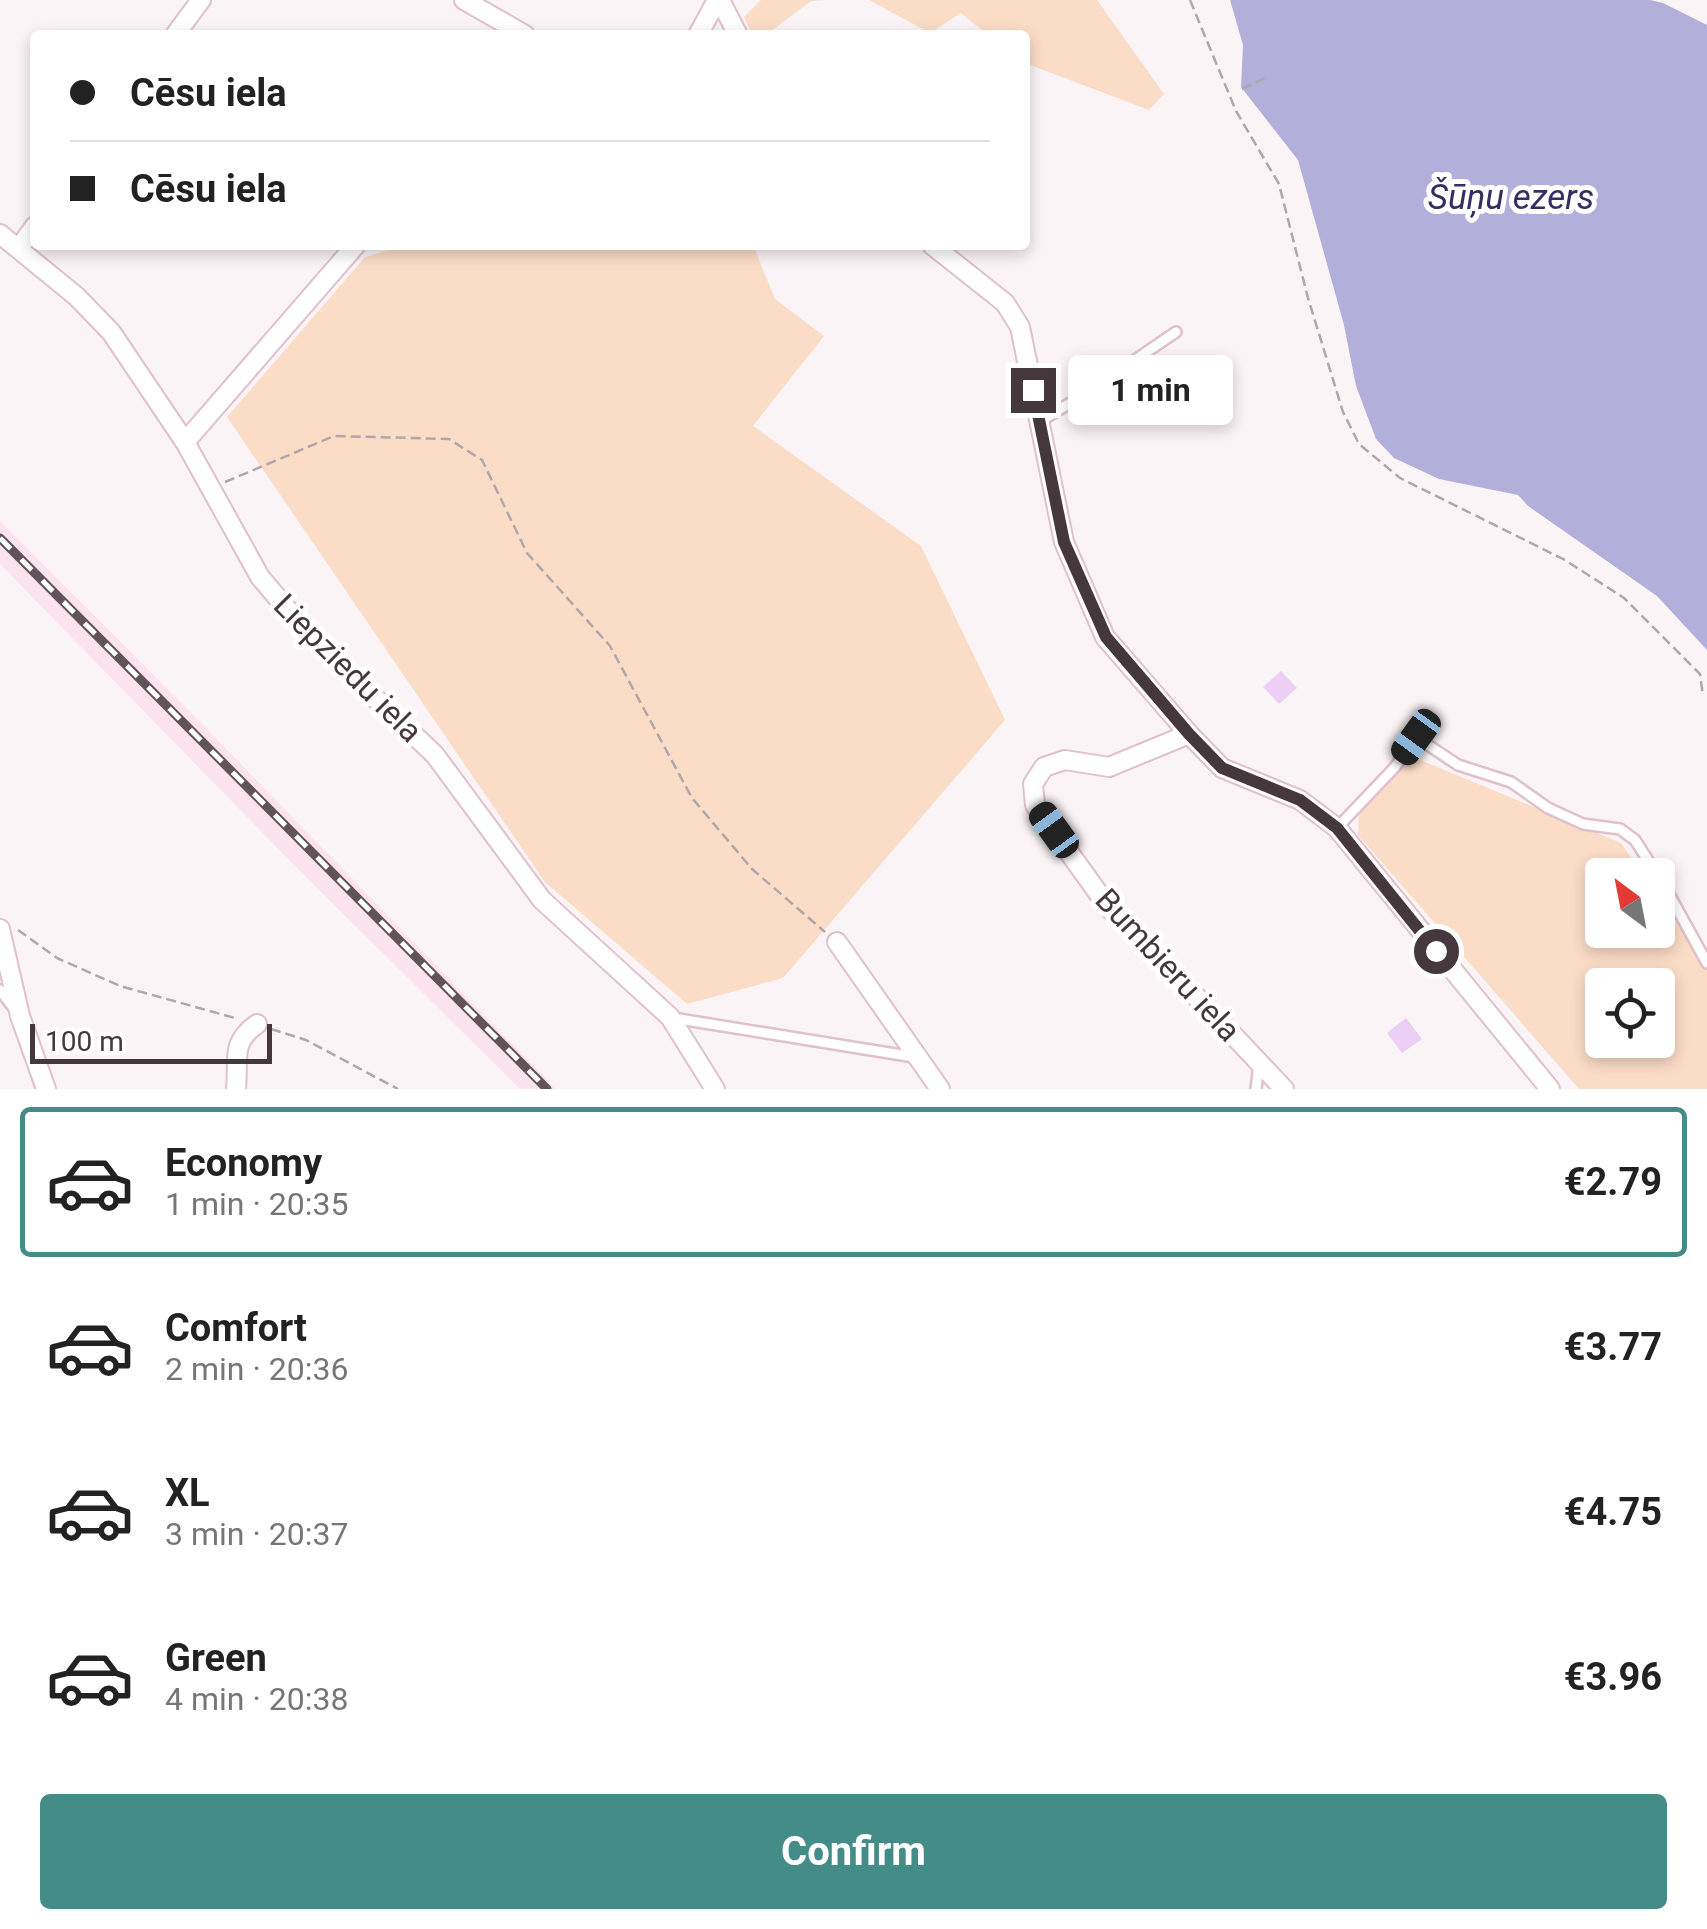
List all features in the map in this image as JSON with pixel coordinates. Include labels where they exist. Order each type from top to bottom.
[{"type":"street","points":[[180,30],[201,0]]},
{"type":"street","points":[[464,0],[516,30]]},
{"type":"street","points":[[492,16],[504,0]]},
{"type":"street","points":[[701,30],[719,0]]},
{"type":"street","points":[[719,0],[735,30]]},
{"type":"street","points":[[19,248],[30,233]]},
{"type":"street","name":"Liepziedu iela","points":[[0,234],[76,296],[111,332],[185,442],[260,577],[310,636],[434,755],[542,900],[670,1018],[715,1089]]},
{"type":"street","points":[[185,442],[352,250]]},
{"type":"street","points":[[938,250],[1005,302],[1020,327],[1064,542],[1106,637],[1222,768],[1300,800],[1337,828],[1550,1089]]},
{"type":"street","name":"Bumbieru iela","points":[[1189,734],[1109,767],[1065,760],[1044,768],[1034,784],[1035,804],[1109,908],[1284,1089]]},
{"type":"street","points":[[7,928],[20,1016],[46,1089]]},
{"type":"street","points":[[837,942],[940,1089]]},
{"type":"street","points":[[236,1089],[238,1046],[243,1034],[257,1024]]},
{"type":"lane","points":[[1040,422],[1176,332]]},
{"type":"lane","points":[[1337,828],[1395,767],[1416,737],[1458,765],[1511,782],[1548,808],[1583,824],[1620,830],[1635,840],[1707,963]]},
{"type":"lane","points":[[0,990],[20,1016]]},
{"type":"lane","points":[[670,1018],[918,1058]]},
{"type":"lane","points":[[1256,1089],[1259,1064]]},
{"type":"path","points":[[1190,0],[1236,111],[1279,184],[1343,412],[1359,444],[1400,478],[1565,560],[1624,598],[1700,674],[1703,696]]},
{"type":"path","points":[[1242,90],[1264,78]]},
{"type":"path","points":[[212,488],[334,436],[449,439],[482,460],[527,553],[610,646],[692,798],[752,869],[837,942]]},
{"type":"path","points":[[7,928],[58,958],[120,986],[306,1040],[398,1089]]},
{"type":"shaded area","points":[[761,0],[827,0],[811,1],[773,30],[750,30],[744,17]]},
{"type":"shaded area","points":[[869,0],[1097,0],[1164,94],[1149,110],[1030,65],[1030,30],[982,30],[961,13],[935,30],[924,30]]},
{"type":"shaded area","points":[[389,250],[755,250],[775,299],[824,336],[753,426],[921,546],[1005,720],[783,978],[687,1004],[545,882],[227,417],[365,257]]},
{"type":"shaded area","points":[[0,521],[556,1089],[520,1089],[295,866],[0,564]]},
{"type":"shaded area","points":[[1413,757],[1621,843],[1631,858],[1585,858],[1585,948],[1675,948],[1675,921],[1707,969],[1707,1089],[1579,1089],[1358,835],[1359,811]]},
{"type":"water","name":"Šūņu ezers","points":[[1230,0],[1650,0],[1707,25],[1707,650],[1657,596],[1528,506],[1518,495],[1439,479],[1394,458],[1376,439],[1356,386],[1344,325],[1298,160],[1241,87],[1243,45]]},
{"type":"building","points":[[1281,671],[1297,688],[1279,704],[1263,687]]},
{"type":"building","points":[[1406,1018],[1422,1039],[1402,1053],[1387,1033]]},
{"type":"railway","points":[[0,538],[547,1089]]},
{"type":"route","points":[[1033,390],[1064,542],[1106,637],[1222,768],[1300,800],[1337,828],[1436,951]]}]
